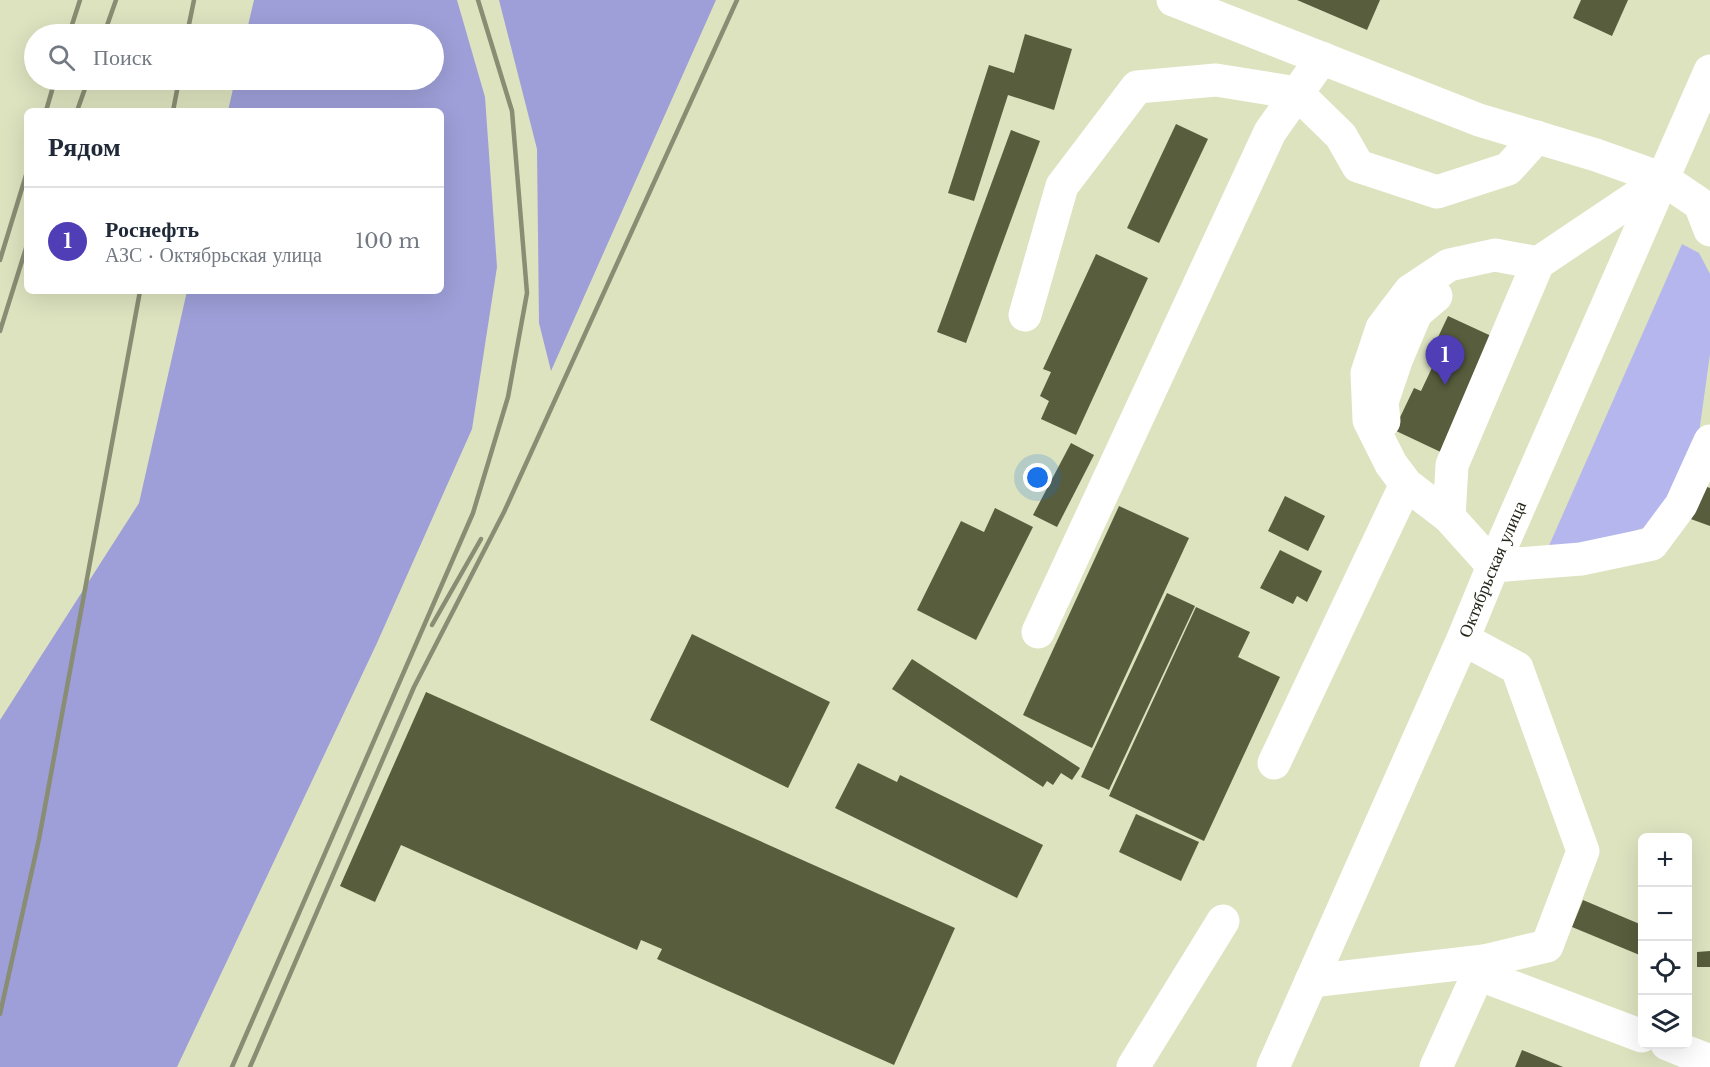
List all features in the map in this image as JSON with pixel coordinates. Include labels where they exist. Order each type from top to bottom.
[{"type":"main road","points":[[1173,0],[1479,120],[1596,155],[1663,179],[1700,204],[1710,230]]},
{"type":"main road","points":[[1038,632],[1270,132],[1322,58]]},
{"type":"main road","name":"Октябрьская улица","points":[[1273,1067],[1463,639],[1710,71]]},
{"type":"main road","points":[[1025,315],[1062,186],[1137,87],[1216,80],[1297,93],[1341,136],[1358,166],[1437,192],[1508,169],[1537,137]]},
{"type":"main road","points":[[1449,517],[1452,465],[1538,263],[1663,179]]},
{"type":"main road","points":[[1538,263],[1495,255],[1449,266],[1410,291],[1382,328],[1367,373],[1369,420],[1399,474],[1449,517],[1493,566],[1581,559],[1652,544],[1681,505],[1710,441]]},
{"type":"main road","points":[[1274,763],[1399,474]]},
{"type":"main road","points":[[1311,981],[1481,968],[1547,946],[1583,851],[1517,668],[1463,639]]},
{"type":"main road","points":[[1133,1067],[1223,921]]},
{"type":"main road","points":[[1481,968],[1638,1034]]},
{"type":"main road","points":[[1436,1067],[1481,968]]},
{"type":"main road","points":[[1680,1049],[1710,1061]]},
{"type":"shaded area","points":[[254,0],[457,0],[485,97],[497,267],[472,429],[377,643],[177,1067],[0,1067],[0,720],[139,503],[186,294],[444,294],[444,108],[229,108],[233,90],[444,90],[444,24],[248,24]]},
{"type":"shaded area","points":[[499,0],[716,0],[551,371],[539,323],[537,149]]},
{"type":"shaded area","points":[[1682,244],[1699,253],[1710,274],[1710,354],[1699,433],[1654,525],[1554,554],[1548,548]]},
{"type":"building","points":[[1297,0],[1380,0],[1367,30]]},
{"type":"building","points":[[1581,0],[1628,0],[1612,36],[1573,18]]},
{"type":"building","points":[[1025,34],[1072,49],[1054,110],[1008,95],[974,201],[948,193],[989,65],[1014,73]]},
{"type":"building","points":[[1176,124],[1208,139],[1159,243],[1127,228]]},
{"type":"building","points":[[1011,130],[1040,141],[966,343],[937,332]]},
{"type":"building","points":[[1096,254],[1148,278],[1076,435],[1041,419],[1049,401],[1040,396],[1051,372],[1043,369]]},
{"type":"building","points":[[1448,316],[1500,340],[1447,455],[1394,430],[1414,388],[1421,391],[1438,355],[1431,352]]},
{"type":"building","points":[[1071,443],[1094,455],[1057,527],[1033,515]]},
{"type":"building","points":[[1702,485],[1710,488],[1710,526],[1688,518]]},
{"type":"building","points":[[1285,496],[1325,516],[1308,551],[1268,531]]},
{"type":"building","points":[[1119,506],[1189,538],[1092,748],[1023,715]]},
{"type":"building","points":[[995,508],[1033,527],[976,640],[917,610],[961,521],[984,532]]},
{"type":"building","points":[[1280,550],[1322,571],[1307,602],[1297,596],[1293,604],[1260,588]]},
{"type":"building","points":[[1167,593],[1195,606],[1109,790],[1081,777]]},
{"type":"building","points":[[1196,607],[1250,632],[1238,657],[1280,677],[1204,841],[1109,796]]},
{"type":"building","points":[[692,634],[830,702],[788,788],[650,720]]},
{"type":"building","points":[[912,659],[1080,768],[1072,780],[1061,773],[1053,785],[1047,781],[1043,787],[892,689]]},
{"type":"building","points":[[426,692],[955,928],[894,1065],[657,959],[662,949],[641,940],[637,950],[401,845],[375,902],[340,886]]},
{"type":"building","points":[[858,763],[897,782],[900,775],[1043,845],[1017,898],[835,808]]},
{"type":"building","points":[[1136,814],[1199,842],[1181,881],[1119,852]]},
{"type":"building","points":[[1583,900],[1638,923],[1638,954],[1572,927]]},
{"type":"building","points":[[1710,951],[1710,967],[1697,967],[1697,952]]},
{"type":"building","points":[[1522,1050],[1563,1067],[1515,1067]]},
{"type":"railway","points":[[72,24],[80,0]]},
{"type":"railway","points":[[108,24],[116,0]]},
{"type":"railway","points":[[189,24],[194,0]]},
{"type":"railway","points":[[232,1067],[473,513],[508,397],[527,293],[512,111],[478,0]]},
{"type":"railway","points":[[250,1067],[414,687],[504,512],[737,0]]},
{"type":"railway","points":[[47,108],[52,90]]},
{"type":"railway","points":[[78,108],[84,90]]},
{"type":"railway","points":[[174,108],[177,90]]},
{"type":"railway","points":[[0,260],[24,182]]},
{"type":"railway","points":[[0,331],[24,255]]},
{"type":"railway","points":[[0,1014],[39,839],[139,294]]},
{"type":"railway","points":[[432,625],[481,539]]},
{"type":"place","name":"Роснефть","points":[[1445,385]]}]
